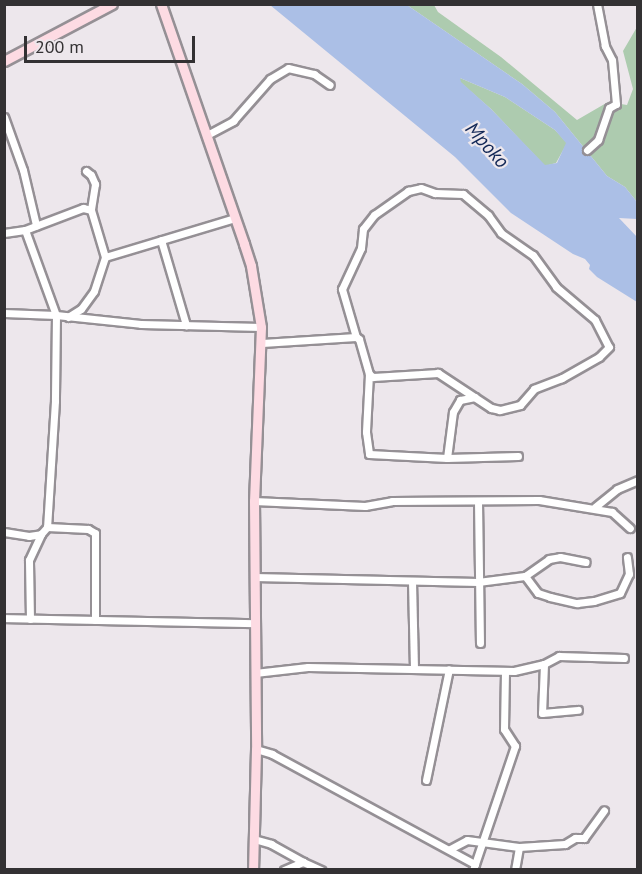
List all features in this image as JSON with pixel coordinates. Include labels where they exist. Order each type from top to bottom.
[{"type":"street","points":[[4,61],[112,4]]},
{"type":"street","points":[[161,4],[251,266],[261,327],[254,501],[253,623],[256,749],[253,870]]},
{"type":"street","points":[[587,150],[598,140],[609,108],[616,104],[612,60],[605,46],[597,4]]},
{"type":"street","points":[[207,135],[233,121],[270,79],[288,68],[314,74],[330,85]]},
{"type":"street","points":[[4,117],[23,170],[36,225]]},
{"type":"street","points":[[68,317],[81,309],[94,291],[105,257],[91,210],[95,184],[86,171]]},
{"type":"street","points":[[369,374],[378,378],[438,373],[491,408],[510,409],[520,405],[534,389],[562,378],[599,357],[609,347],[595,320],[556,287],[533,255],[508,239],[488,215],[462,194],[435,193],[416,188],[408,191],[366,223],[361,248],[342,289],[356,337],[360,339],[369,374],[366,432],[369,454],[447,458],[518,456]]},
{"type":"street","points":[[4,233],[25,230],[83,208],[91,210]]},
{"type":"street","points":[[105,257],[235,218]]},
{"type":"street","points":[[25,230],[56,315],[55,405],[47,527],[41,534],[29,560],[30,619]]},
{"type":"street","points":[[161,240],[186,325]]},
{"type":"street","points":[[4,313],[56,315],[141,324],[261,327]]},
{"type":"street","points":[[262,343],[356,337]]},
{"type":"street","points":[[447,458],[453,412],[460,400],[476,397]]},
{"type":"street","points":[[595,507],[617,489],[638,480]]},
{"type":"street","points":[[254,501],[365,506],[392,501],[539,500],[558,505],[595,507],[619,515],[630,528]]},
{"type":"street","points":[[478,501],[480,643]]},
{"type":"street","points":[[47,527],[88,529],[95,534],[95,620]]},
{"type":"street","points":[[4,532],[29,536],[41,534]]},
{"type":"street","points":[[254,577],[478,582],[525,576],[549,559],[560,557],[586,562]]},
{"type":"street","points":[[525,576],[538,593],[577,603],[594,601],[620,593],[629,574],[627,557]]},
{"type":"street","points":[[412,580],[414,668]]},
{"type":"street","points":[[4,618],[253,623]]},
{"type":"street","points":[[255,673],[308,668],[505,671],[544,664],[559,656],[624,658]]},
{"type":"street","points":[[544,664],[542,713],[578,710]]},
{"type":"street","points":[[426,780],[449,669]]},
{"type":"street","points":[[256,749],[272,754],[450,849],[474,867],[515,746],[504,729],[505,671]]},
{"type":"street","points":[[450,849],[467,840],[519,847],[565,844],[575,838],[584,838],[604,810]]},
{"type":"street","points":[[254,839],[272,844],[321,870]]},
{"type":"street","points":[[516,870],[519,847]]},
{"type":"street","points":[[284,870],[303,862]]},
{"type":"green space","points":[[407,5],[434,5],[438,12],[501,57],[577,120],[608,102],[627,105],[633,89],[623,51],[637,27],[637,202],[625,187],[607,176],[555,112],[522,84]]},
{"type":"green space","points":[[460,78],[505,97],[555,130],[567,143],[556,163],[545,166],[491,109],[460,82]]},
{"type":"water","name":"Mpoko","points":[[270,5],[407,5],[522,84],[555,112],[607,176],[625,187],[637,202],[637,219],[619,218],[637,237],[637,302],[597,277],[589,269],[590,265],[585,259],[573,254],[511,213],[455,157]],"holes":[[[460,78],[505,97],[555,130],[566,143],[557,163],[545,165],[491,109],[461,82]]]}]
